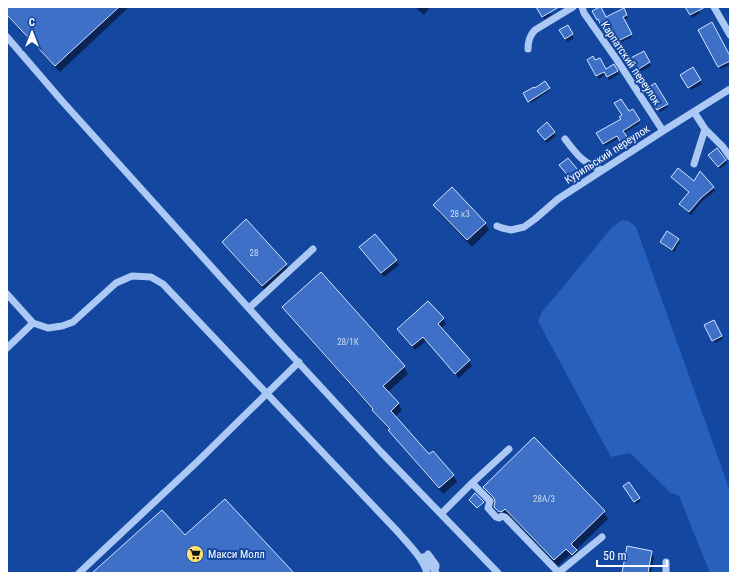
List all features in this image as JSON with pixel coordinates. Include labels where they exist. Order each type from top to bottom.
[{"type":"street","points":[[528,49],[530,39],[535,30],[573,7]]},
{"type":"street","name":"Карпатский переулок","points":[[582,7],[584,13],[617,60],[663,131]]},
{"type":"street","points":[[714,7],[730,35]]},
{"type":"street","points":[[7,37],[62,101],[249,308],[382,452],[498,573]]},
{"type":"street","name":"Курильский переулок","points":[[497,226],[511,230],[524,227],[558,199],[730,89]]},
{"type":"street","points":[[694,112],[705,129],[723,147],[730,157]]},
{"type":"street","points":[[694,164],[705,129]]},
{"type":"street","points":[[565,139],[580,158],[592,166],[602,170]]},
{"type":"street","points":[[249,308],[313,249]]},
{"type":"street","points":[[7,294],[33,323],[48,328],[62,326],[73,322],[116,284],[132,276],[151,277],[164,284],[420,554],[436,573]]},
{"type":"street","points":[[7,348],[33,323]]},
{"type":"street","points":[[79,573],[299,362]]},
{"type":"street","points":[[441,514],[472,483],[510,449]]},
{"type":"street","points":[[472,483],[489,500],[490,503],[488,508],[496,517],[505,517],[558,573],[602,537]]},
{"type":"street","points":[[407,542],[425,566],[427,573]]},
{"type":"street","points":[[428,554],[436,565],[436,573]]},
{"type":"street","points":[[666,562],[666,573]]},
{"type":"shaded area","points":[[622,220],[629,221],[636,227],[730,491],[730,573],[710,573],[679,496],[671,493],[630,453],[611,457],[538,321],[543,310],[613,226]]},
{"type":"building","points":[[7,7],[119,7],[55,66],[7,15]]},
{"type":"building","points":[[536,7],[559,7],[542,17]]},
{"type":"building","points":[[600,7],[606,17],[624,8],[627,15],[623,17],[632,34],[618,41],[609,24],[602,28],[592,11]]},
{"type":"building","points":[[685,7],[705,7],[690,15]]},
{"type":"building","points":[[712,22],[730,56],[730,61],[718,67],[698,30]]},
{"type":"building","points":[[568,25],[573,34],[565,39],[559,30]]},
{"type":"building","points":[[644,51],[650,62],[634,72],[627,60]]},
{"type":"building","points":[[593,56],[595,60],[600,58],[606,69],[614,64],[618,71],[607,77],[604,72],[596,76],[587,60]]},
{"type":"building","points":[[693,67],[701,80],[688,88],[680,75]]},
{"type":"building","points":[[545,81],[550,88],[528,102],[523,93],[534,87],[535,88]]},
{"type":"building","points":[[655,83],[668,104],[657,110],[645,90]]},
{"type":"building","points":[[621,99],[629,111],[633,109],[640,120],[623,131],[632,144],[625,149],[617,136],[603,144],[596,133],[621,119],[619,117],[622,115],[614,103]]},
{"type":"building","points":[[547,122],[555,132],[545,140],[537,131]]},
{"type":"building","points":[[717,148],[726,160],[718,167],[708,155]]},
{"type":"building","points":[[568,158],[578,170],[569,177],[559,165]]},
{"type":"building","points":[[678,168],[694,181],[700,171],[714,187],[701,198],[689,212],[679,204],[689,192],[671,177]]},
{"type":"building","points":[[452,187],[486,223],[467,240],[433,205]]},
{"type":"building","points":[[246,219],[287,264],[262,286],[222,242]]},
{"type":"building","points":[[667,231],[679,239],[672,250],[660,242]]},
{"type":"building","points":[[375,234],[397,260],[381,273],[359,247]]},
{"type":"building","points":[[321,272],[405,366],[383,386],[399,403],[391,411],[429,454],[433,451],[454,475],[439,488],[388,430],[390,429],[372,410],[373,409],[282,307]]},
{"type":"building","points":[[428,301],[444,318],[438,324],[470,360],[455,374],[423,337],[412,346],[397,329]]},
{"type":"building","points":[[714,320],[722,336],[712,341],[704,325]]},
{"type":"building","points":[[534,437],[605,511],[571,544],[577,550],[572,555],[566,549],[554,560],[505,509],[499,512],[494,507],[494,498],[483,487]]},
{"type":"building","points":[[629,482],[640,498],[634,502],[623,486]]},
{"type":"building","points":[[475,493],[484,502],[477,508],[469,500]]},
{"type":"building","name":"Макси Молл","points":[[225,499],[294,573],[92,573],[162,510],[185,535]]},
{"type":"building","points":[[627,546],[652,551],[648,573],[622,573]]},
{"type":"place","name":"Макси Молл","points":[[195,554]]}]
